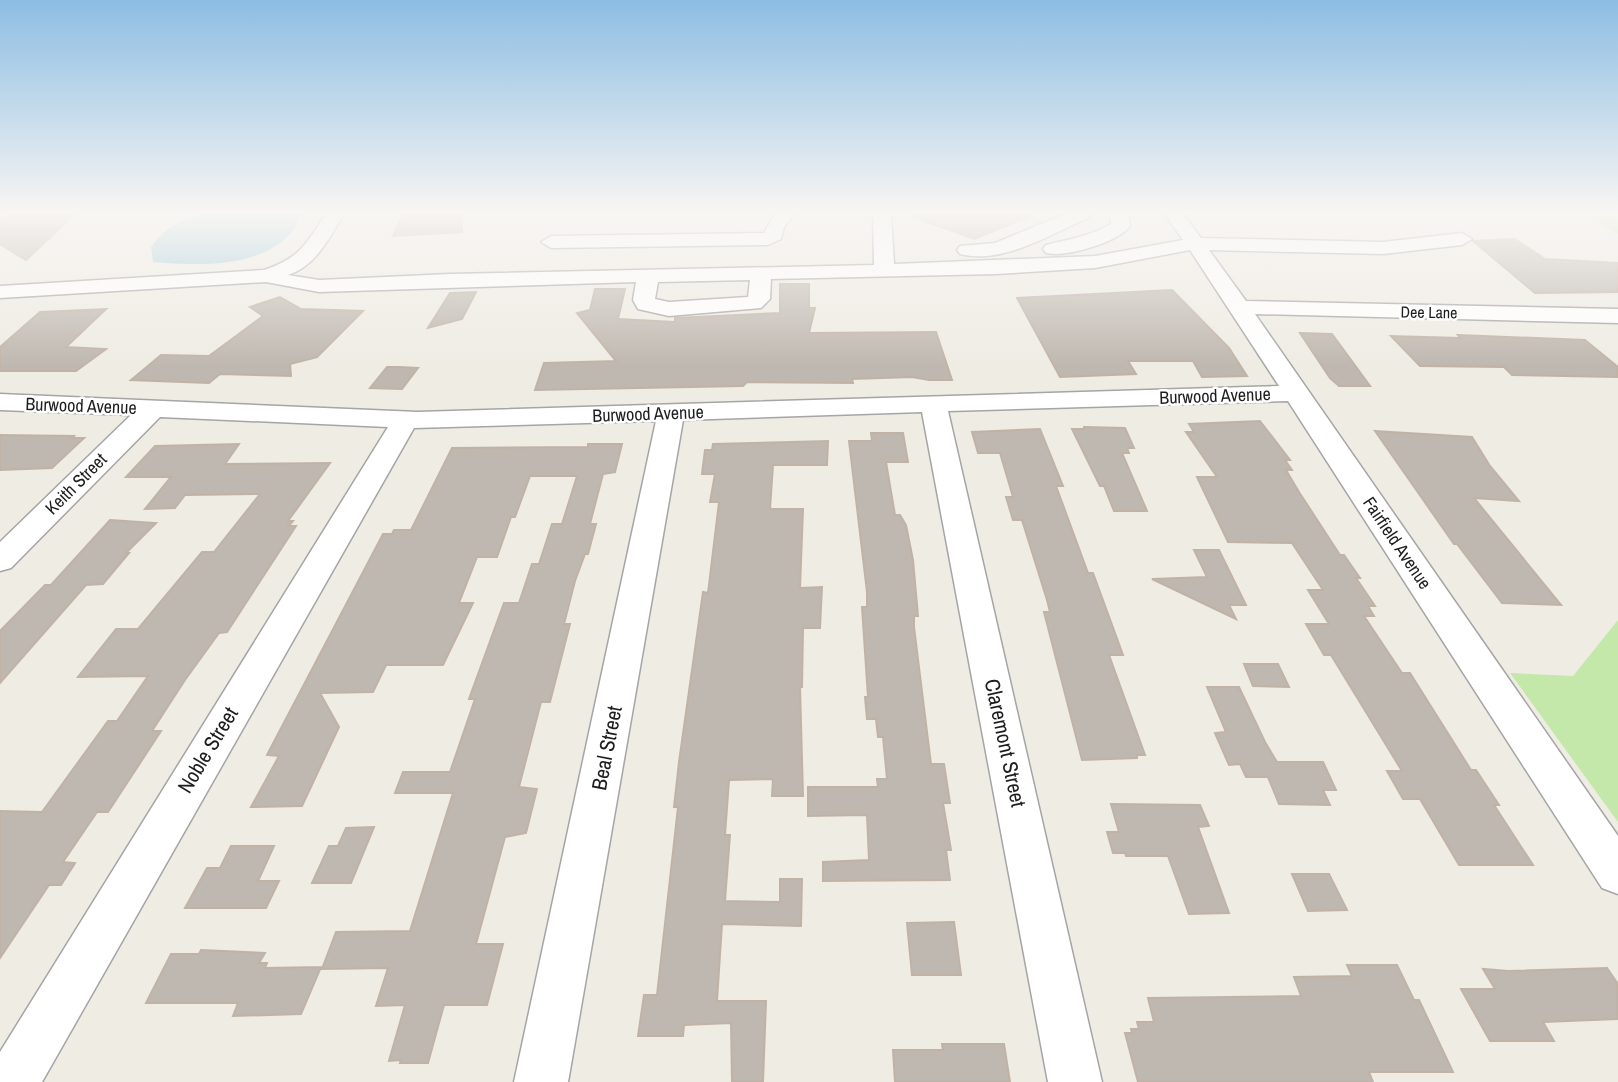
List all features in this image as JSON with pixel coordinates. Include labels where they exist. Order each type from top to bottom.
[{"type":"street","points":[[0,292],[266,276],[297,264]]},
{"type":"street","points":[[884,264],[885,270]]},
{"type":"street","points":[[266,276],[319,286],[369,282],[1072,264]]},
{"type":"street","points":[[1078,264],[1093,283]]},
{"type":"street","name":"Fairfield Avenue","points":[[1208,264],[1618,873]]},
{"type":"street","points":[[294,267],[308,275],[322,278],[369,282]]},
{"type":"street","points":[[996,268],[1005,280],[1017,287]]},
{"type":"street","points":[[648,276],[646,304],[669,309],[753,303],[760,299],[761,273]]},
{"type":"street","points":[[319,286],[315,298],[407,303],[437,291],[450,280]]},
{"type":"street","name":"Dee Lane","points":[[1239,307],[1618,316]]},
{"type":"street","name":"Burwood Avenue","points":[[0,402],[406,419],[671,414],[1296,393]]},
{"type":"street","name":"Claremont Street","points":[[934,405],[1075,1082]]},
{"type":"street","name":"Keith Street","points":[[0,560],[153,409]]},
{"type":"street","name":"Beal Street","points":[[541,1082],[671,414]]},
{"type":"street","name":"Noble Street","points":[[12,1082],[406,419]]},
{"type":"green space","points":[[1618,620],[1618,822],[1510,673],[1573,676]]},
{"type":"building","points":[[1501,264],[1618,264],[1618,292],[1535,293]]},
{"type":"building","points":[[780,284],[809,284],[809,308],[815,308],[809,333],[936,332],[952,380],[912,377],[852,379],[853,383],[747,382],[743,386],[535,390],[544,363],[616,361],[577,313],[590,310],[595,289],[625,289],[618,319],[675,322],[675,318],[780,313]]},
{"type":"building","points":[[1172,290],[1229,348],[1247,376],[1202,377],[1193,361],[1128,361],[1136,374],[1060,377],[1017,298]]},
{"type":"building","points":[[476,292],[462,319],[428,328],[450,293]]},
{"type":"building","points":[[280,297],[301,309],[363,311],[317,357],[290,364],[291,376],[220,374],[209,383],[131,380],[161,355],[209,356],[263,316],[250,307]]},
{"type":"building","points":[[106,309],[66,347],[106,349],[76,371],[0,371],[0,347],[40,312]]},
{"type":"building","points":[[1300,333],[1332,334],[1370,386],[1339,386],[1330,378]]},
{"type":"building","points":[[1458,335],[1585,340],[1618,367],[1618,377],[1512,375],[1504,367],[1420,366],[1391,336],[1461,338]]},
{"type":"building","points":[[387,367],[418,368],[402,389],[370,388]]},
{"type":"building","points":[[1260,421],[1290,460],[1285,460],[1292,470],[1286,470],[1340,555],[1344,555],[1360,578],[1356,578],[1375,606],[1368,606],[1374,616],[1364,616],[1402,673],[1410,673],[1471,770],[1476,770],[1499,805],[1494,805],[1533,865],[1459,865],[1420,799],[1403,799],[1387,771],[1402,771],[1331,655],[1324,655],[1306,624],[1329,624],[1308,590],[1323,590],[1292,543],[1228,542],[1197,477],[1217,477],[1186,432],[1194,432],[1189,424]]},
{"type":"building","points":[[1125,428],[1134,448],[1127,448],[1129,453],[1122,453],[1147,511],[1114,511],[1104,486],[1100,486],[1072,429]]},
{"type":"building","points":[[1040,429],[1063,486],[1056,486],[1088,573],[1093,573],[1123,655],[1109,655],[1145,755],[1137,755],[1137,758],[1082,760],[1044,612],[1050,612],[1047,600],[1022,520],[1013,520],[1006,497],[1013,497],[1000,453],[978,453],[972,432]]},
{"type":"building","points":[[1375,431],[1472,437],[1490,466],[1519,501],[1474,498],[1561,605],[1502,603],[1457,544],[1454,544]]},
{"type":"building","points":[[871,433],[903,433],[908,462],[886,462],[895,515],[900,515],[906,525],[913,560],[918,616],[914,616],[914,627],[931,764],[944,764],[950,803],[943,803],[951,850],[946,850],[950,880],[823,881],[823,862],[869,860],[867,815],[808,816],[808,787],[878,787],[877,779],[887,779],[883,737],[878,737],[876,719],[867,719],[862,607],[867,607],[867,592],[849,441],[872,441]]},
{"type":"building","points":[[0,435],[84,438],[52,468],[0,470]]},
{"type":"building","points":[[828,441],[827,465],[773,465],[770,509],[803,509],[800,588],[822,587],[820,628],[803,628],[800,687],[803,796],[772,796],[773,779],[729,780],[725,835],[730,835],[725,901],[780,902],[780,879],[802,879],[801,926],[722,924],[717,1001],[766,1001],[763,1082],[732,1082],[731,1023],[684,1025],[683,1036],[638,1036],[644,995],[657,995],[678,807],[674,807],[679,762],[703,592],[708,593],[719,502],[710,502],[715,474],[702,474],[705,450],[712,450],[713,444]]},
{"type":"building","points":[[239,444],[225,464],[330,463],[288,521],[293,521],[289,526],[296,526],[227,632],[219,633],[152,731],[161,731],[108,812],[97,812],[63,862],[75,863],[61,885],[49,885],[0,958],[0,811],[42,812],[108,721],[117,721],[148,676],[78,677],[116,629],[138,629],[202,552],[214,552],[260,494],[185,495],[175,508],[145,509],[171,477],[126,477],[155,446]]},
{"type":"building","points":[[588,444],[622,444],[615,472],[603,474],[590,524],[596,524],[588,554],[585,554],[575,581],[564,624],[570,624],[550,702],[541,702],[519,787],[537,789],[526,833],[505,837],[476,944],[503,944],[487,1005],[444,1005],[428,1063],[389,1061],[405,1005],[376,1006],[388,968],[322,969],[336,932],[410,931],[453,793],[395,793],[403,772],[450,772],[475,699],[469,699],[504,603],[519,603],[532,564],[539,564],[552,524],[562,524],[577,476],[530,476],[515,517],[511,517],[497,557],[477,557],[459,603],[473,603],[443,665],[386,665],[373,692],[320,693],[339,727],[302,806],[251,807],[279,756],[267,755],[383,534],[392,534],[394,530],[411,530],[452,448],[588,447]]},
{"type":"building","points":[[110,520],[156,523],[126,553],[129,553],[103,584],[86,585],[0,683],[0,631],[45,585],[51,585]]},
{"type":"building","points":[[1194,550],[1219,550],[1246,605],[1229,605],[1236,619],[1152,579],[1207,577]]},
{"type":"building","points":[[1244,664],[1278,664],[1289,687],[1253,686]]},
{"type":"building","points":[[1207,687],[1239,687],[1277,762],[1323,762],[1336,790],[1323,790],[1330,805],[1279,804],[1268,777],[1246,777],[1240,764],[1229,765],[1215,733],[1226,732]]},
{"type":"building","points":[[1111,804],[1200,805],[1209,826],[1198,827],[1229,913],[1189,914],[1168,856],[1126,856],[1125,853],[1113,853],[1107,832],[1119,832]]},
{"type":"building","points":[[374,827],[351,883],[312,883],[329,846],[338,846],[346,828]]},
{"type":"building","points":[[231,846],[274,846],[258,881],[279,881],[266,908],[185,908],[207,868],[220,868]]},
{"type":"building","points":[[1292,874],[1329,874],[1347,910],[1308,911]]},
{"type":"building","points":[[954,922],[961,975],[912,975],[907,923]]},
{"type":"building","points":[[201,950],[265,953],[259,963],[267,963],[265,968],[321,967],[301,1014],[233,1016],[238,1003],[146,1003],[171,954],[199,954]]},
{"type":"building","points":[[1347,965],[1397,965],[1414,1000],[1419,1000],[1453,1072],[1369,1072],[1373,1082],[1138,1082],[1125,1033],[1132,1033],[1131,1029],[1139,1029],[1137,1022],[1154,1022],[1148,998],[1301,996],[1294,977],[1352,976]]},
{"type":"building","points":[[1607,968],[1618,984],[1618,1019],[1543,1022],[1554,1041],[1490,1041],[1461,989],[1495,989],[1483,969],[1508,971]]},
{"type":"building","points":[[942,1044],[1004,1044],[1010,1082],[895,1082],[893,1050],[943,1050]]}]
